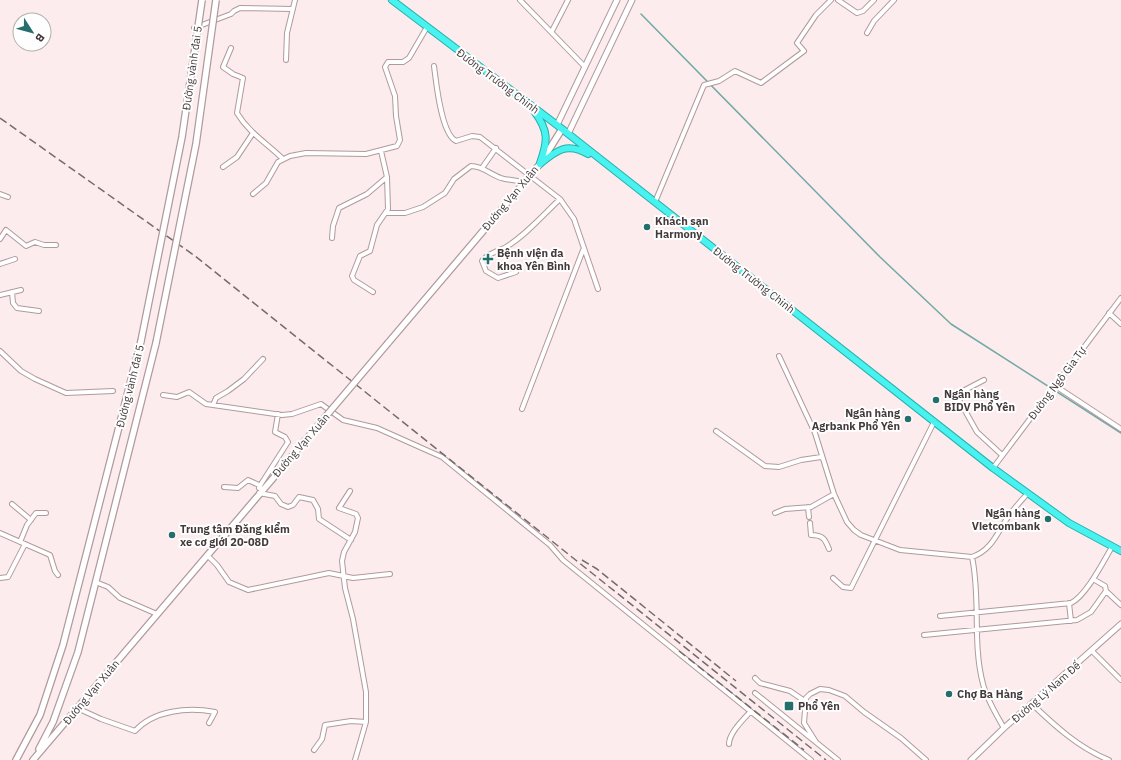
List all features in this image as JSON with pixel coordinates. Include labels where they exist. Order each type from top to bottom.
[{"type":"highway","name":"Đường Trường Chinh","points":[[392,0],[568,134],[992,468],[1070,523],[1121,551]]},
{"type":"highway","points":[[530,105],[543,124],[546,135],[545,150],[540,164]]},
{"type":"highway","points":[[540,164],[554,152],[570,147],[583,151],[603,162]]},
{"type":"main road","name":"Đường vành đai 5","points":[[16,760],[40,716],[63,645],[141,340],[182,137],[202,0]]},
{"type":"main road","name":"Đường vành đai 5","points":[[34,759],[53,722],[78,652],[156,343],[196,144],[216,0]]},
{"type":"main road","name":"Đường Vạn Xuân","points":[[34,759],[207,555],[260,489],[321,422],[540,164],[559,127]]},
{"type":"street","points":[[286,60],[287,33],[294,0]]},
{"type":"street","points":[[520,0],[552,31],[585,67]]},
{"type":"street","points":[[552,31],[568,0]]},
{"type":"street","name":"Đường Vạn Xuân","points":[[559,127],[585,67],[617,0]]},
{"type":"street","points":[[568,134],[632,0]]},
{"type":"street","points":[[655,202],[703,88],[708,83],[719,80],[735,71],[757,83],[766,82],[804,51],[797,44],[816,15],[831,0]]},
{"type":"street","points":[[838,0],[857,13],[863,12],[874,0]]},
{"type":"street","points":[[867,33],[874,21],[894,0]]},
{"type":"street","points":[[194,28],[231,14],[240,8],[292,9]]},
{"type":"street","points":[[253,194],[266,183],[278,162],[283,160],[306,153],[366,154],[397,146],[400,140],[396,116],[395,96],[386,72],[386,64],[390,61],[403,62],[409,58],[427,27]]},
{"type":"street","points":[[231,48],[223,66],[232,74],[244,78],[237,110],[239,116],[253,133],[269,145],[283,160]]},
{"type":"street","points":[[434,66],[437,93],[449,135],[456,141],[476,136],[496,148],[560,199],[574,218],[583,250],[598,290]]},
{"type":"street","points":[[222,167],[237,157],[253,133]]},
{"type":"street","points":[[482,168],[496,148]]},
{"type":"street","points":[[373,292],[354,280],[352,276],[360,256],[370,251],[377,225],[386,213],[386,177],[382,151]]},
{"type":"street","points":[[386,213],[414,212],[446,193],[454,179],[471,166],[482,168],[501,178],[514,178],[524,183]]},
{"type":"street","points":[[332,238],[333,226],[339,208],[367,194],[386,177]]},
{"type":"street","points":[[0,194],[8,198]]},
{"type":"street","points":[[516,272],[498,278],[486,271],[482,261],[486,257],[507,246],[560,199]]},
{"type":"street","points":[[0,239],[6,230],[26,246],[35,242],[44,246],[56,245]]},
{"type":"street","points":[[522,408],[583,250]]},
{"type":"street","points":[[0,264],[14,259]]},
{"type":"street","points":[[0,295],[21,290]]},
{"type":"street","points":[[12,292],[13,303],[17,308],[39,311]]},
{"type":"street","name":"Đường Ngô Gia Tự","points":[[992,468],[1121,298]]},
{"type":"street","points":[[1109,313],[1121,324]]},
{"type":"street","points":[[0,351],[24,373],[66,393],[113,391]]},
{"type":"street","points":[[778,356],[815,434],[821,457],[834,494],[847,522],[854,530],[874,541],[900,550],[972,557],[981,553],[993,543],[1007,518],[1028,492]]},
{"type":"street","points":[[212,405],[216,398],[244,379],[263,359]]},
{"type":"street","points":[[984,380],[961,392],[958,395],[959,400],[977,432],[1002,454]]},
{"type":"street","points":[[1054,385],[1121,430]]},
{"type":"street","points":[[163,395],[177,397],[189,392],[196,395],[204,403],[212,405],[278,414],[292,414],[321,404],[343,420],[377,428],[445,459],[550,545],[563,560],[810,760]]},
{"type":"street","points":[[260,489],[288,442],[285,437],[275,432],[278,414]]},
{"type":"street","points":[[833,578],[843,587],[851,588],[934,422]]},
{"type":"street","points":[[716,431],[765,466],[779,467],[801,460],[821,457]]},
{"type":"street","points":[[224,487],[238,488],[248,480],[260,489],[274,496],[281,504],[288,507],[293,505],[299,497],[312,500],[318,509],[319,519],[351,540]]},
{"type":"street","points":[[350,491],[339,508],[358,516],[351,540],[342,557],[344,576],[366,692],[366,722],[355,760]]},
{"type":"street","points":[[775,513],[785,509],[808,507],[834,494]]},
{"type":"street","points":[[12,504],[31,520]]},
{"type":"street","points":[[808,507],[810,517]]},
{"type":"street","points":[[20,542],[36,513],[46,513]]},
{"type":"street","points":[[810,523],[811,535],[820,535],[824,538],[829,549]]},
{"type":"street","points":[[0,533],[50,555],[55,572],[58,575]]},
{"type":"street","points":[[0,578],[8,577],[25,544]]},
{"type":"street","points":[[940,616],[1070,603],[1078,598],[1093,578],[1112,547]]},
{"type":"street","points":[[207,555],[217,564],[229,582],[248,590],[329,573],[353,578],[390,574]]},
{"type":"street","points":[[972,557],[977,585],[978,652],[983,686],[988,699],[1004,728]]},
{"type":"street","points":[[1093,578],[1105,586],[1106,591],[1121,605]]},
{"type":"street","points":[[98,583],[108,587],[120,598],[157,614]]},
{"type":"street","points":[[924,635],[1071,621],[1083,617],[1091,612],[1106,591]]},
{"type":"street","points":[[1070,603],[1071,621]]},
{"type":"street","name":"Đường Lý Nam Đế","points":[[971,760],[1004,728],[1121,624]]},
{"type":"street","points":[[1092,651],[1121,680]]},
{"type":"street","points":[[755,678],[760,683],[790,691],[806,702]]},
{"type":"street","points":[[816,742],[804,723],[806,702],[810,694],[820,689],[838,692],[901,738],[926,760]]},
{"type":"street","points":[[755,694],[838,760]]},
{"type":"street","points":[[1032,704],[1066,734],[1092,753],[1109,760]]},
{"type":"street","points":[[77,708],[101,720],[134,731],[148,719],[172,712],[215,712],[209,722]]},
{"type":"street","points":[[729,744],[729,740],[736,729],[750,712]]},
{"type":"street","points":[[314,750],[322,739],[325,725],[366,722]]},
{"type":"waterway","points":[[641,14],[880,257],[951,324],[1121,433]]},
{"type":"railway","points":[[0,118],[195,256],[826,760]]},
{"type":"railway","points":[[582,560],[597,569],[736,681]]},
{"type":"railway","points":[[679,651],[804,750]]},
{"type":"place","name":"Khách sạn Harmony","points":[[647,227]]},
{"type":"place","name":"Bệnh viện đa khoa Yên Bình","points":[[488,259]]},
{"type":"place","name":"Ngân hàng BIDV Phổ Yên","points":[[936,400]]},
{"type":"place","name":"Ngân hàng Agrbank Phổ Yên","points":[[908,419]]},
{"type":"place","name":"Ngân hàng Vietcombank","points":[[1048,519]]},
{"type":"place","name":"Trung tâm Đăng kiểm xe cơ giới 20-08D","points":[[172,535]]},
{"type":"place","name":"Chợ Ba Hàng","points":[[949,694]]},
{"type":"place","name":"Phổ Yên","points":[[789,706]]}]
